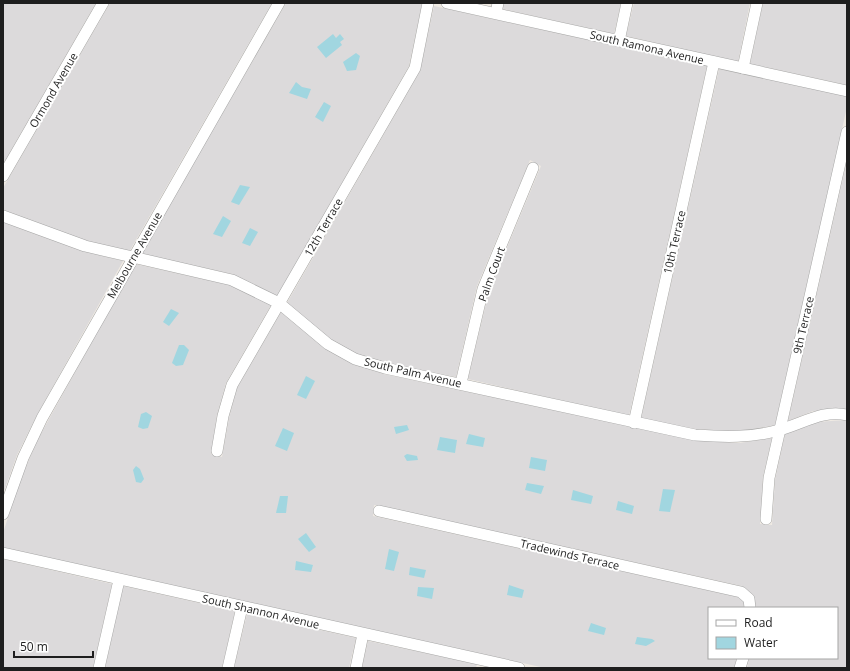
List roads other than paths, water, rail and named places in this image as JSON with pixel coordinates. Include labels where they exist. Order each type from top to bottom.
[{"type":"street","name":"Ormond Avenue","points":[[3,176],[103,3]]},
{"type":"street","name":"Melbourne Avenue","points":[[3,514],[14,481],[32,437],[132,258],[279,3]]},
{"type":"street","name":"12th Terrace","points":[[218,451],[223,416],[232,385],[415,68],[428,3]]},
{"type":"street","name":"South Ramona Avenue","points":[[447,3],[497,8],[618,40],[847,91]]},
{"type":"street","points":[[618,40],[627,3]]},
{"type":"street","points":[[743,68],[757,3]]},
{"type":"street","name":"10th Terrace","points":[[634,423],[714,62]]},
{"type":"street","name":"9th Terrace","points":[[766,519],[769,478],[847,132]]},
{"type":"street","name":"Palm Court","points":[[460,383],[483,289],[533,168]]},
{"type":"street","name":"South Palm Avenue","points":[[3,216],[85,246],[232,280],[279,303],[328,344],[355,359],[385,368],[460,383],[634,423],[694,435],[739,438],[780,430],[814,416],[847,415]]},
{"type":"street","name":"Tradewinds Terrace","points":[[379,511],[741,592],[749,599],[750,607]]},
{"type":"street","name":"South Shannon Avenue","points":[[3,553],[363,634],[483,664],[519,668]]},
{"type":"street","points":[[99,668],[119,580]]},
{"type":"street","points":[[228,668],[242,607]]},
{"type":"street","points":[[356,668],[363,634]]},
{"type":"water","points":[[333,34],[336,38],[340,34],[344,39],[340,42],[342,45],[326,58],[317,47]]},
{"type":"water","points":[[356,53],[360,56],[356,70],[347,71],[343,62]]},
{"type":"water","points":[[296,82],[302,87],[311,89],[307,99],[289,93]]},
{"type":"water","points":[[324,102],[331,106],[323,122],[315,117]]},
{"type":"water","points":[[240,185],[250,187],[239,205],[231,202]]},
{"type":"water","points":[[223,216],[231,221],[222,237],[213,234]]},
{"type":"water","points":[[250,228],[258,232],[250,246],[242,243]]},
{"type":"water","points":[[171,309],[179,313],[169,326],[163,322]]},
{"type":"water","points":[[179,345],[184,345],[189,350],[183,365],[176,366],[172,363]]},
{"type":"water","points":[[306,376],[315,381],[306,399],[297,395]]},
{"type":"water","points":[[146,412],[152,416],[148,428],[143,429],[138,427],[141,414]]},
{"type":"water","points":[[407,425],[409,430],[396,434],[394,427]]},
{"type":"water","points":[[283,428],[294,433],[287,451],[275,446]]},
{"type":"water","points":[[469,434],[485,438],[483,447],[466,444]]},
{"type":"water","points":[[440,437],[457,440],[455,453],[437,450]]},
{"type":"water","points":[[407,454],[417,456],[418,460],[407,461],[404,456]]},
{"type":"water","points":[[531,457],[547,460],[545,471],[529,468]]},
{"type":"water","points":[[136,466],[140,469],[144,479],[141,483],[136,482],[133,470]]},
{"type":"water","points":[[527,483],[544,486],[541,494],[525,490]]},
{"type":"water","points":[[663,489],[675,490],[670,512],[659,511]]},
{"type":"water","points":[[573,490],[593,496],[591,504],[571,500]]},
{"type":"water","points":[[280,496],[288,496],[286,513],[276,513]]},
{"type":"water","points":[[618,501],[634,506],[632,514],[616,510]]},
{"type":"water","points":[[306,533],[316,547],[309,552],[298,539]]},
{"type":"water","points":[[389,549],[399,552],[394,571],[385,569]]},
{"type":"water","points":[[296,561],[313,565],[311,572],[295,570]]},
{"type":"water","points":[[410,567],[426,570],[424,578],[409,575]]},
{"type":"water","points":[[509,585],[524,590],[522,598],[507,595]]},
{"type":"water","points":[[418,587],[434,588],[432,599],[417,596]]},
{"type":"water","points":[[591,623],[606,628],[604,635],[588,631]]},
{"type":"water","points":[[637,637],[652,639],[655,641],[646,646],[635,644]]}]
